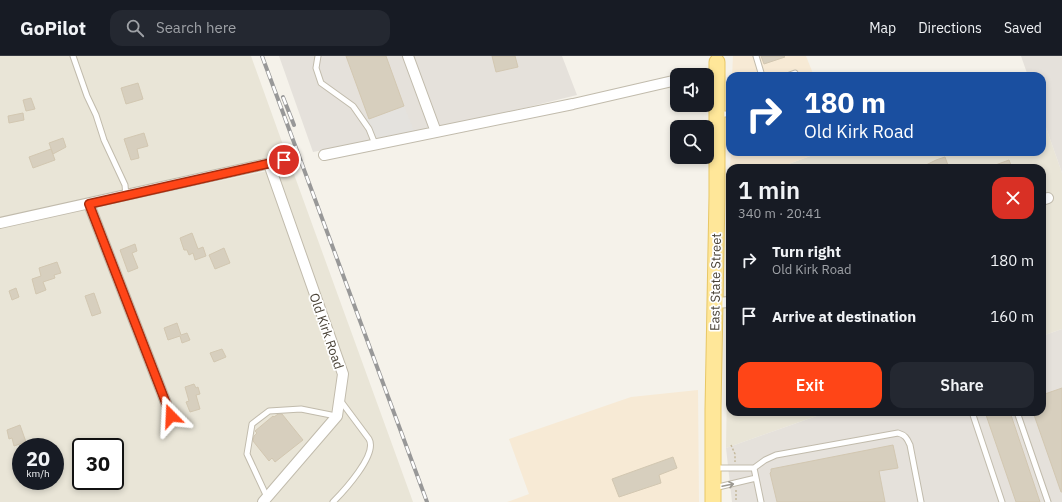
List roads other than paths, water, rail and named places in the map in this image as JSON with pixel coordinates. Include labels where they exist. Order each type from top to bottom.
[{"type":"main road","name":"East State Street","points":[[713,495],[715,303],[724,114],[715,65]]},
{"type":"street","points":[[408,56],[436,132]]},
{"type":"street","points":[[324,155],[573,104],[670,82]]},
{"type":"street","points":[[0,223],[284,160]]},
{"type":"street","name":"Old Kirk Road","points":[[269,164],[342,374],[337,416]]},
{"type":"street","points":[[89,204],[171,416]]},
{"type":"street","points":[[715,303],[726,302]]},
{"type":"street","points":[[265,500],[337,416]]},
{"type":"lane","points":[[73,56],[104,140],[125,185],[126,196]]},
{"type":"lane","points":[[318,56],[316,68],[321,83],[353,106],[369,129],[375,144]]},
{"type":"lane","points":[[756,56],[761,72]]},
{"type":"lane","points":[[333,502],[367,460],[371,447],[369,439],[339,399]]},
{"type":"lane","points":[[265,500],[247,454],[252,424],[270,411],[301,409],[337,416]]},
{"type":"lane","points":[[973,416],[1002,502]]},
{"type":"lane","points":[[1018,416],[1048,502]]},
{"type":"lane","points":[[713,468],[754,468],[764,460],[776,455],[898,433],[907,438],[910,445],[921,502]]},
{"type":"lane","points":[[754,468],[761,502]]},
{"type":"lane","points":[[713,495],[756,478]]},
{"type":"railway","points":[[262,56],[427,502]]},
{"type":"railway","points":[[283,97],[294,125]]}]
